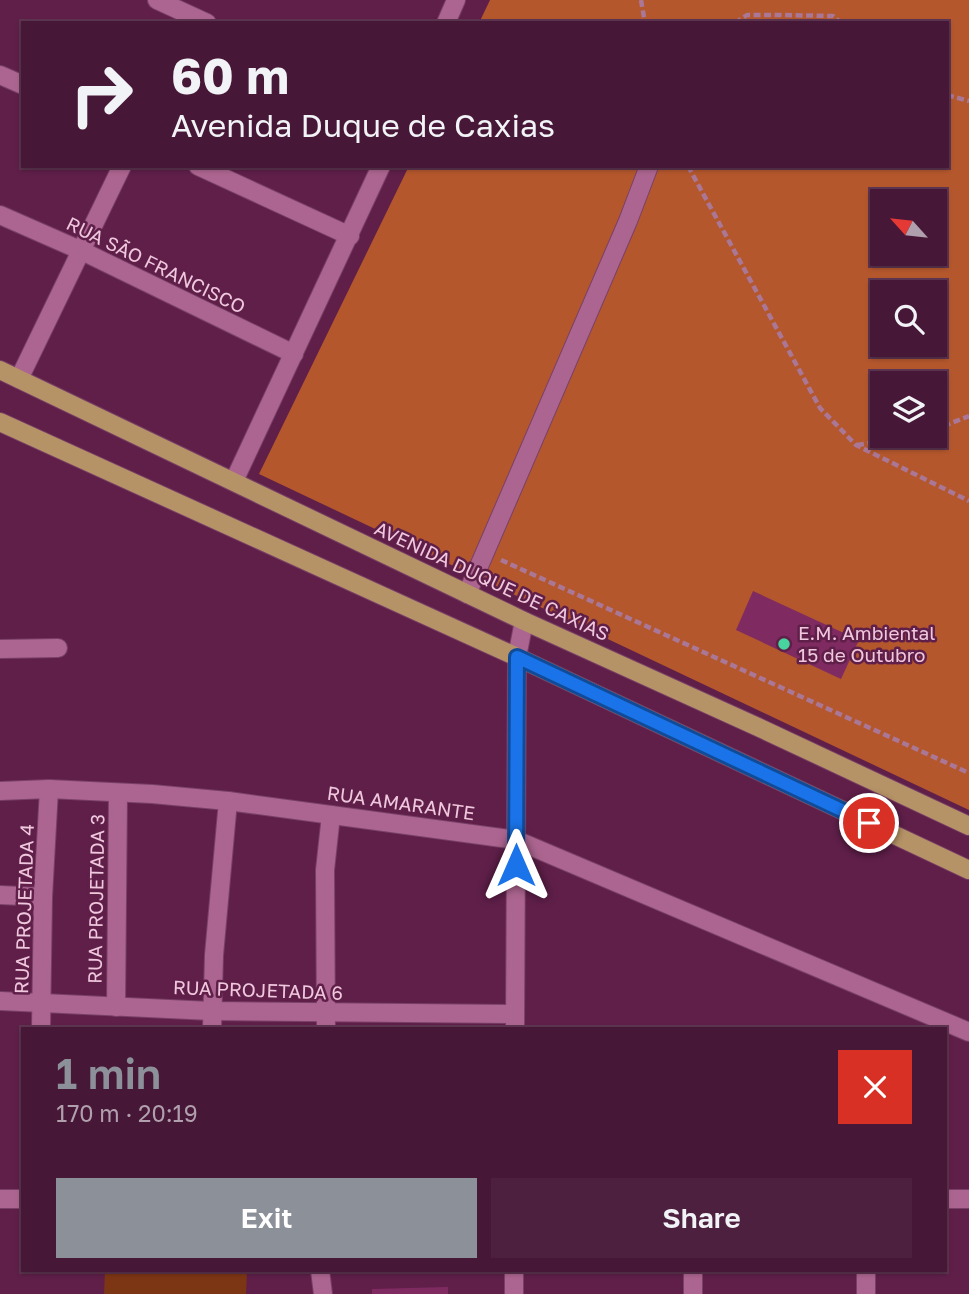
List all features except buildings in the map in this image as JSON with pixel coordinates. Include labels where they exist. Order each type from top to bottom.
[{"type":"main road","name":"AVENIDA DUQUE DE CAXIAS","points":[[0,370],[524,621],[969,826]]},
{"type":"main road","points":[[0,422],[517,657],[969,870]]},
{"type":"street","points":[[157,0],[198,21]]},
{"type":"street","points":[[447,21],[456,0]]},
{"type":"street","points":[[0,75],[21,84]]},
{"type":"street","points":[[19,379],[121,168]]},
{"type":"street","points":[[202,168],[350,236]]},
{"type":"street","points":[[234,481],[380,168]]},
{"type":"street","points":[[467,594],[628,221],[648,168]]},
{"type":"street","name":"RUA SÃO FRANCISCO","points":[[0,215],[82,251],[294,354]]},
{"type":"street","points":[[515,1022],[517,657],[524,621]]},
{"type":"street","points":[[0,649],[58,649]]},
{"type":"street","name":"RUA AMARANTE","points":[[0,791],[49,789],[228,801],[516,840],[969,1032]]},
{"type":"street","name":"RUA PROJETADA 4","points":[[41,1027],[43,897],[49,789]]},
{"type":"street","name":"RUA PROJETADA 3","points":[[116,1007],[118,793]]},
{"type":"street","points":[[212,1020],[228,801]]},
{"type":"street","points":[[326,1021],[325,870],[331,815]]},
{"type":"street","points":[[0,895],[43,897]]},
{"type":"street","name":"RUA PROJETADA 6","points":[[0,1001],[116,1007],[212,1020],[515,1022]]},
{"type":"street","points":[[0,1199],[21,1199]]},
{"type":"street","points":[[947,1199],[969,1199]]},
{"type":"street","points":[[320,1272],[323,1294]]},
{"type":"street","points":[[514,1272],[514,1294]]},
{"type":"street","points":[[693,1272],[693,1294]]},
{"type":"street","points":[[866,1272],[866,1294]]},
{"type":"path","points":[[641,0],[645,21]]},
{"type":"path","points":[[738,21],[747,15],[781,15],[833,16],[839,21]]},
{"type":"path","points":[[949,96],[969,101]]},
{"type":"path","points":[[689,168],[820,408],[856,445],[969,501]]},
{"type":"path","points":[[947,425],[969,416]]},
{"type":"path","points":[[856,445],[870,443]]},
{"type":"path","points":[[485,553],[969,773]]},
{"type":"shaded area","points":[[490,0],[969,0],[969,810],[259,474],[408,168],[949,168],[949,21],[480,21]]},
{"type":"shaded area","points":[[105,1272],[247,1272],[246,1294],[104,1294]]},
{"type":"place","name":"E.M. Ambiental 15 de Outubro","points":[[784,644]]},
{"type":"route","points":[[516,865],[517,657],[869,823]]}]
